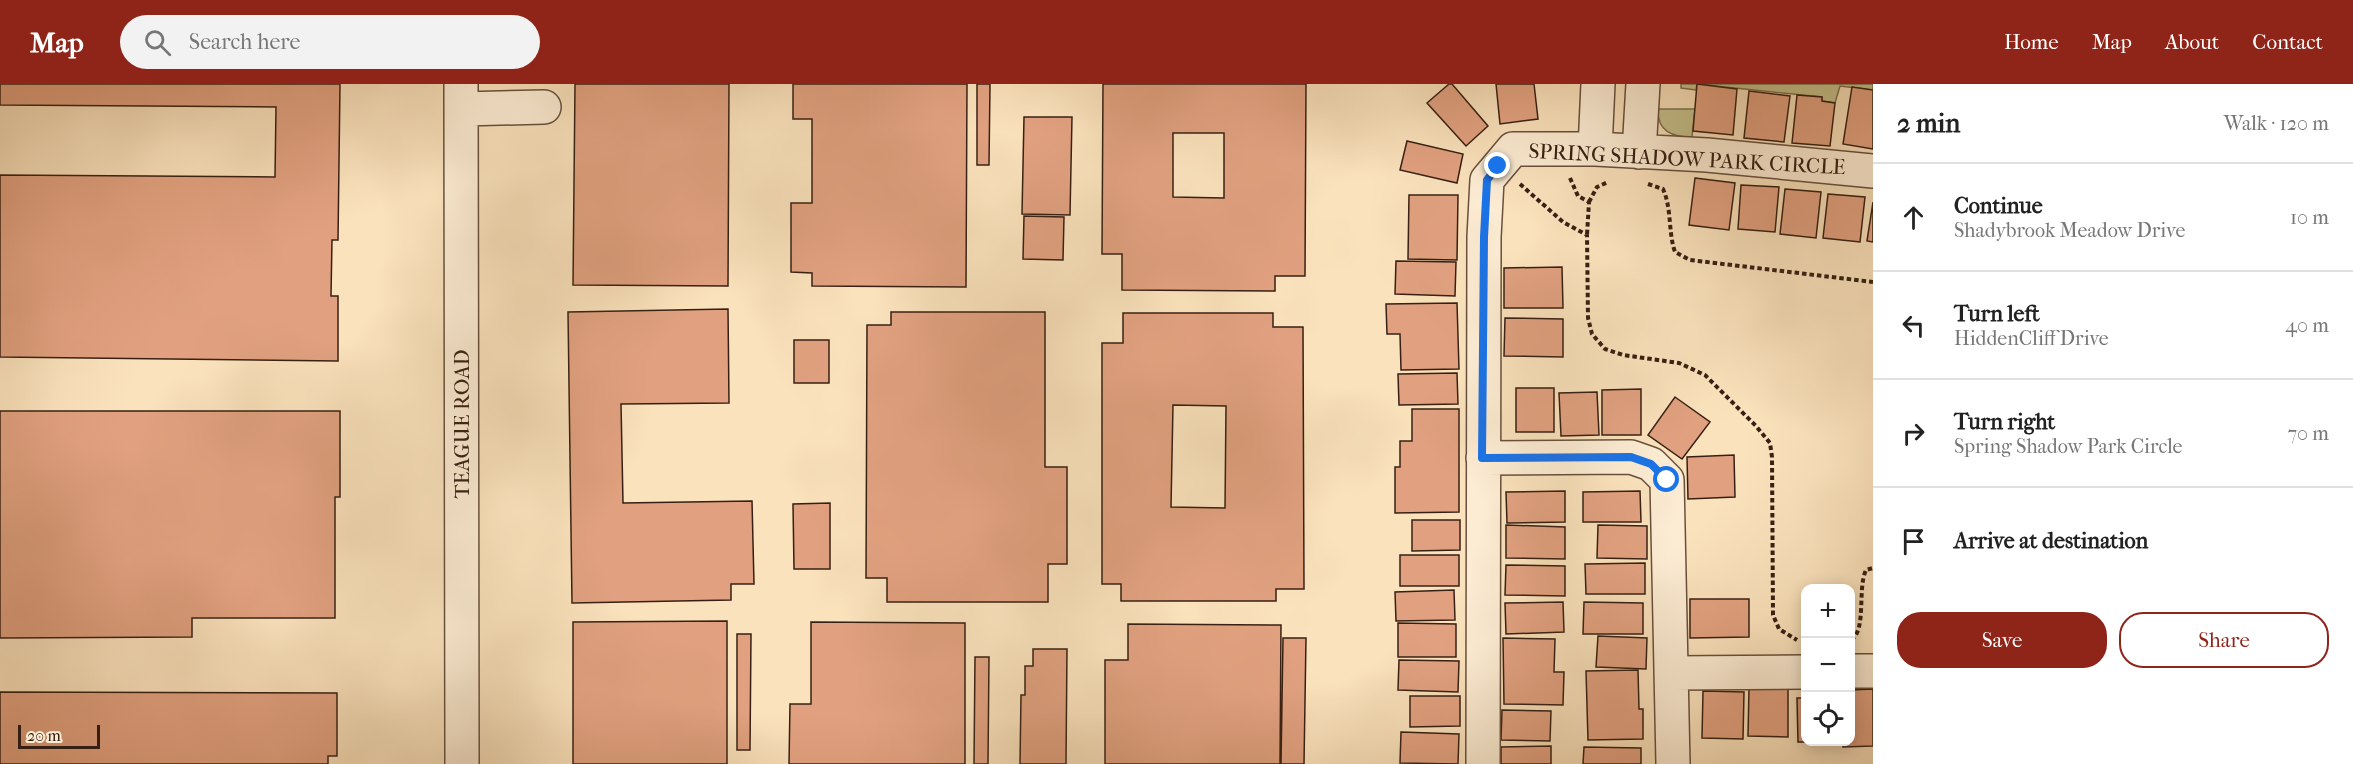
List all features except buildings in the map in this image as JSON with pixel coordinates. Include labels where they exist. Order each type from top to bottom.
[{"type":"street","points":[[1595,149],[1598,84]]},
{"type":"street","points":[[1638,167],[1643,84]]},
{"type":"street","points":[[461,97],[544,106]]},
{"type":"street","name":"TEAGUE ROAD","points":[[461,97],[462,764]]},
{"type":"street","name":"SPRING SHADOW PARK CIRCLE","points":[[1483,764],[1482,458],[1484,237],[1487,180],[1513,149],[1595,149],[1638,167],[1707,155],[1873,171]]},
{"type":"street","points":[[1482,458],[1631,457],[1651,464],[1667,480],[1673,764]]},
{"type":"street","points":[[1855,672],[1873,671]]},
{"type":"street","points":[[1672,673],[1801,672]]},
{"type":"path","points":[[1498,166],[1563,222],[1587,235],[1588,318],[1592,334],[1605,349],[1623,355],[1679,363],[1705,375],[1770,443],[1773,615],[1779,629],[1796,640],[1801,640]]},
{"type":"path","points":[[1638,167],[1649,184],[1663,189],[1667,199],[1670,239],[1675,252],[1690,260],[1873,282]]},
{"type":"path","points":[[1589,202],[1597,187],[1604,182],[1615,182]]},
{"type":"path","points":[[1855,638],[1860,627],[1861,581],[1866,570],[1873,568]]},
{"type":"shaded area","points":[[1681,84],[1697,84],[1696,90],[1681,88]]},
{"type":"shaded area","points":[[1697,84],[1873,84],[1873,90],[1840,86],[1835,103],[1822,101],[1822,97]]},
{"type":"shaded area","points":[[1658,109],[1695,109],[1692,137],[1679,136],[1663,128],[1658,117]]},
{"type":"route","points":[[1498,166],[1487,180],[1484,237],[1482,458],[1631,457],[1651,464],[1667,480]]}]
